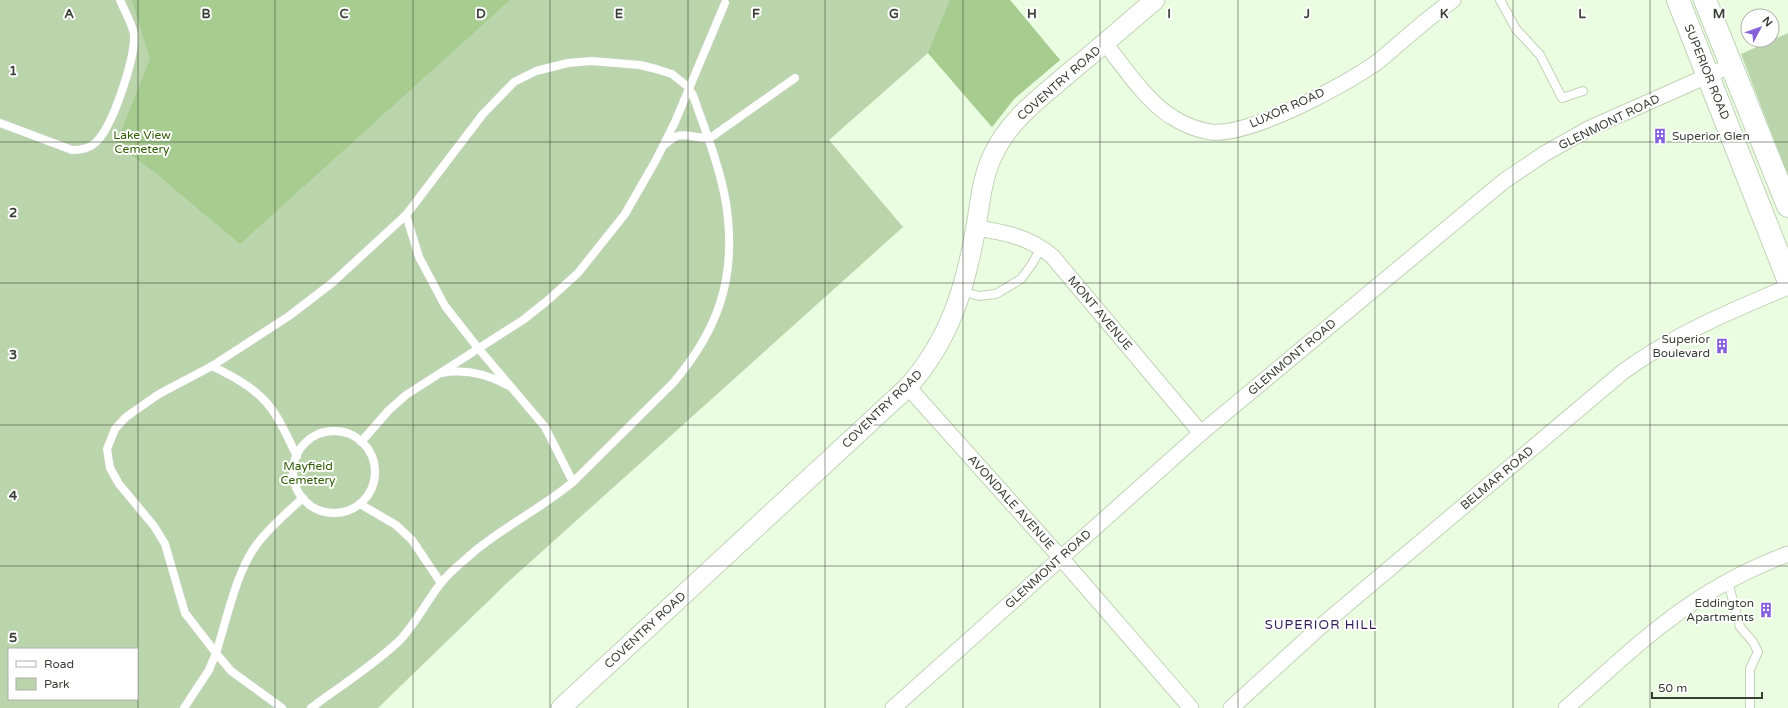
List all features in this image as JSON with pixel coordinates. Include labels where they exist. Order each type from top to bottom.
[{"type":"main road","name":"SUPERIOR ROAD","points":[[1678,0],[1788,279]]},
{"type":"main road","points":[[1705,0],[1788,206]]},
{"type":"street","name":"COVENTRY ROAD","points":[[561,708],[908,387],[924,370],[940,344],[961,291],[976,228],[985,175],[998,145],[1009,128],[1032,104],[1155,0]]},
{"type":"street","name":"LUXOR ROAD","points":[[1105,43],[1158,108],[1173,118],[1190,126],[1212,132],[1238,129],[1263,121],[1305,103],[1346,80],[1379,60],[1453,0]]},
{"type":"street","name":"GLENMONT ROAD","points":[[893,708],[1201,433],[1504,181],[1544,154],[1590,128],[1732,65]]},
{"type":"street","name":"MONT AVENUE","points":[[976,228],[1016,235],[1041,248],[1056,261],[1201,433]]},
{"type":"street","name":"BELMAR ROAD","points":[[1231,708],[1320,627],[1624,371],[1677,336],[1721,315],[1788,287]]},
{"type":"street","name":"AVONDALE AVENUE","points":[[908,387],[1061,558],[1191,708]]},
{"type":"street","points":[[1566,708],[1665,623],[1696,600],[1728,582],[1788,554]]},
{"type":"lane","points":[[0,123],[72,150],[84,150],[95,144],[106,131],[121,93],[133,48],[134,33],[120,0]]},
{"type":"lane","points":[[1500,0],[1516,29],[1540,54],[1562,98],[1583,91]]},
{"type":"lane","points":[[361,442],[394,405],[406,395],[523,320],[547,302],[578,273],[625,214],[663,145],[726,3]]},
{"type":"lane","points":[[282,708],[231,671],[185,613],[165,544],[154,526],[119,484],[110,468],[107,449],[115,429],[126,417],[159,394],[212,366],[289,316],[332,283],[406,215],[483,114],[501,93],[514,82],[536,71],[568,63],[591,61],[640,66],[672,74],[688,88],[693,95],[726,203],[730,251],[725,288],[714,322],[688,366],[673,383],[573,482],[558,495],[516,521],[476,550],[441,583],[416,620],[400,639],[381,656],[311,708]]},
{"type":"lane","points":[[663,145],[676,136],[707,139],[795,78]]},
{"type":"lane","points":[[406,215],[419,257],[445,306],[478,348],[545,427],[573,482]]},
{"type":"lane","points":[[961,291],[979,296],[996,294],[1021,279],[1041,248]]},
{"type":"lane","points":[[212,366],[233,376],[263,398],[276,416],[297,456]]},
{"type":"lane","points":[[437,374],[466,371],[486,376],[512,387]]},
{"type":"lane","points":[[333,431],[346,432],[361,442],[367,448],[374,460],[376,473],[373,487],[366,499],[355,508],[342,512],[328,513],[315,508],[303,498],[296,488],[293,475],[294,461],[297,456],[300,448],[309,439],[321,433],[333,431]]},
{"type":"lane","points":[[184,708],[209,670],[216,653],[235,591],[249,557],[257,544],[303,498]]},
{"type":"lane","points":[[360,504],[396,526],[412,540],[441,583]]},
{"type":"lane","points":[[1728,582],[1740,627],[1753,642],[1758,652],[1750,669],[1750,708]]},
{"type":"green space","name":"Mayfield Cemetery","points":[[0,0],[1010,0],[1060,60],[1014,99],[992,127],[928,53],[829,140],[903,227],[507,583],[378,708],[0,708]]},
{"type":"green space","name":"Lake View Cemetery","points":[[132,0],[510,0],[240,244],[153,171],[116,144],[150,59]]},
{"type":"green space","points":[[950,0],[1010,0],[1060,60],[1014,99],[992,127],[928,53]]},
{"type":"green space","points":[[1788,33],[1788,176],[1741,54],[1754,48],[1780,48],[1780,37]]},
{"type":"place","name":"Superior Glen","points":[[1660,136]]},
{"type":"place","name":"Superior Boulevard","points":[[1722,346]]},
{"type":"place","name":"Eddington Apartments","points":[[1766,610]]},
{"type":"district","name":"SUPERIOR HILL","points":[[1321,624]]}]
